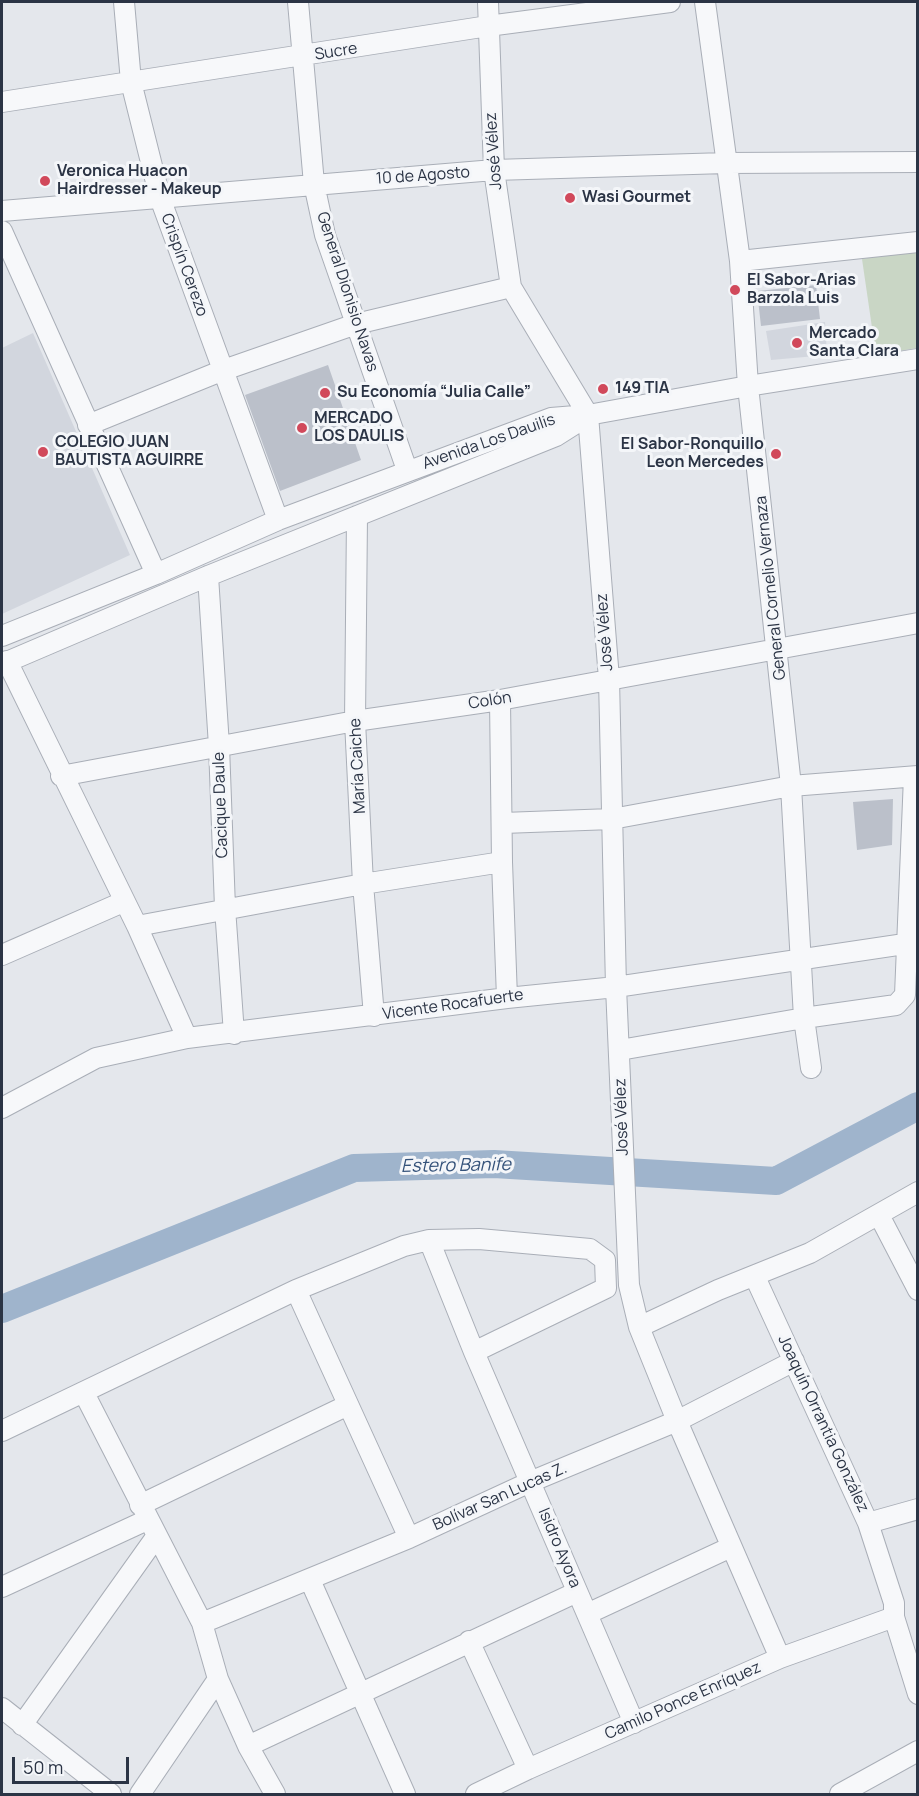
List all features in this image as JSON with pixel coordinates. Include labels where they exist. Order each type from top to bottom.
[{"type":"street","name":"Crispín Cerezo","points":[[124,2],[131,82],[160,198],[221,371],[278,520]]},
{"type":"street","name":"General Dionisio Navas","points":[[298,2],[314,184],[325,235],[407,470]]},
{"type":"street","name":"José Vélez","points":[[488,2],[494,170],[510,286],[588,415],[609,679],[616,987],[629,1285],[639,1327],[677,1421],[780,1658]]},
{"type":"street","name":"Sucre","points":[[2,102],[488,27],[670,2]]},
{"type":"street","name":"General Cornelio Vernaza","points":[[705,2],[740,261],[748,386],[791,786],[803,957],[804,1018],[811,1068]]},
{"type":"street","name":"10 de Agosto","points":[[2,212],[494,170],[726,163],[918,162]]},
{"type":"street","points":[[2,231],[156,574]]},
{"type":"street","points":[[740,261],[918,242]]},
{"type":"street","points":[[88,424],[221,371],[356,324],[510,286]]},
{"type":"street","points":[[588,415],[748,386],[918,359]]},
{"type":"street","name":"Avenida Los Dauilis","points":[[2,636],[156,574],[278,520],[407,470],[551,418],[588,415]]},
{"type":"street","name":"Avenida Los Dauilis","points":[[4,663],[208,576],[556,436],[588,415]]},
{"type":"street","name":"María Caiche","points":[[357,516],[355,721],[363,884],[374,1016]]},
{"type":"street","name":"Cacique Daule","points":[[208,576],[219,746],[225,908],[234,1034]]},
{"type":"street","name":"Colón","points":[[61,776],[355,721],[500,700],[777,647],[918,624]]},
{"type":"street","points":[[4,663],[137,926],[187,1038]]},
{"type":"street","points":[[500,700],[503,823],[501,862],[507,998]]},
{"type":"street","points":[[503,823],[612,819],[791,786],[916,777],[911,942],[905,995],[896,1005],[888,1008],[804,1018],[620,1050]]},
{"type":"street","points":[[137,926],[225,908],[501,862]]},
{"type":"street","points":[[2,955],[123,902]]},
{"type":"street","name":"Vicente Rocafuerte","points":[[2,1108],[96,1058],[187,1038],[234,1034],[507,998],[616,987],[911,942]]},
{"type":"street","points":[[639,1327],[718,1290],[810,1253],[918,1192]]},
{"type":"street","points":[[879,1215],[918,1290]]},
{"type":"street","points":[[2,1431],[296,1290],[404,1246],[429,1240],[478,1239],[590,1250],[605,1260],[606,1288],[474,1352]]},
{"type":"street","name":"Isidro Ayora","points":[[429,1240],[474,1352],[634,1723]]},
{"type":"street","name":"Joaquín Orrantia González","points":[[755,1277],[868,1523],[894,1603],[894,1617],[918,1694]]},
{"type":"street","points":[[296,1290],[409,1538]]},
{"type":"street","name":"Bolívar San Lucas Z.","points":[[202,1623],[409,1538],[530,1482],[677,1421],[794,1361]]},
{"type":"street","points":[[84,1393],[202,1623],[218,1679],[272,1793]]},
{"type":"street","points":[[2,1587],[148,1521],[348,1405]]},
{"type":"street","points":[[868,1523],[918,1509]]},
{"type":"street","points":[[22,1725],[148,1521]]},
{"type":"street","points":[[587,1614],[731,1547]]},
{"type":"street","points":[[310,1580],[405,1794]]},
{"type":"street","points":[[248,1746],[577,1592]]},
{"type":"street","name":"Camilo Ponce Enríquez","points":[[476,1794],[528,1768],[780,1658],[894,1617]]},
{"type":"street","points":[[469,1641],[528,1768]]},
{"type":"street","points":[[140,1794],[218,1679]]},
{"type":"street","points":[[2,1708],[111,1794]]},
{"type":"street","points":[[840,1794],[918,1751]]},
{"type":"shaded area","name":"Mercado Santa Clara","points":[[825,322],[827,355],[771,360],[766,331]]},
{"type":"shaded area","name":"COLEGIO JUAN BAUTISTA AGUIRRE","points":[[33,333],[130,555],[2,614],[2,348]]},
{"type":"green space","points":[[917,249],[917,348],[876,355],[862,259]]},
{"type":"building","points":[[816,285],[820,319],[761,326],[757,291]]},
{"type":"building","name":"MERCADO LOS DAULIS","points":[[328,365],[361,460],[280,491],[245,395]]},
{"type":"building","points":[[893,799],[892,845],[857,850],[853,802]]},
{"type":"waterway","name":"Estero Banife","points":[[2,1309],[354,1168],[494,1164],[776,1181],[918,1106]]},
{"type":"place","name":"Veronica Huacon Hairdresser - Makeup","points":[[45,181]]},
{"type":"place","name":"Wasi Gourmet","points":[[570,198]]},
{"type":"place","name":"El Sabor-Arias Barzola Luis","points":[[735,290]]},
{"type":"place","name":"Mercado Santa Clara","points":[[797,343]]},
{"type":"place","name":"149 TIA","points":[[603,389]]},
{"type":"place","name":"Su Economía “Julia Calle”","points":[[325,393]]},
{"type":"place","name":"MERCADO LOS DAULIS","points":[[302,428]]},
{"type":"place","name":"COLEGIO JUAN BAUTISTA AGUIRRE","points":[[43,452]]},
{"type":"place","name":"El Sabor-Ronquillo Leon Mercedes","points":[[776,454]]}]
